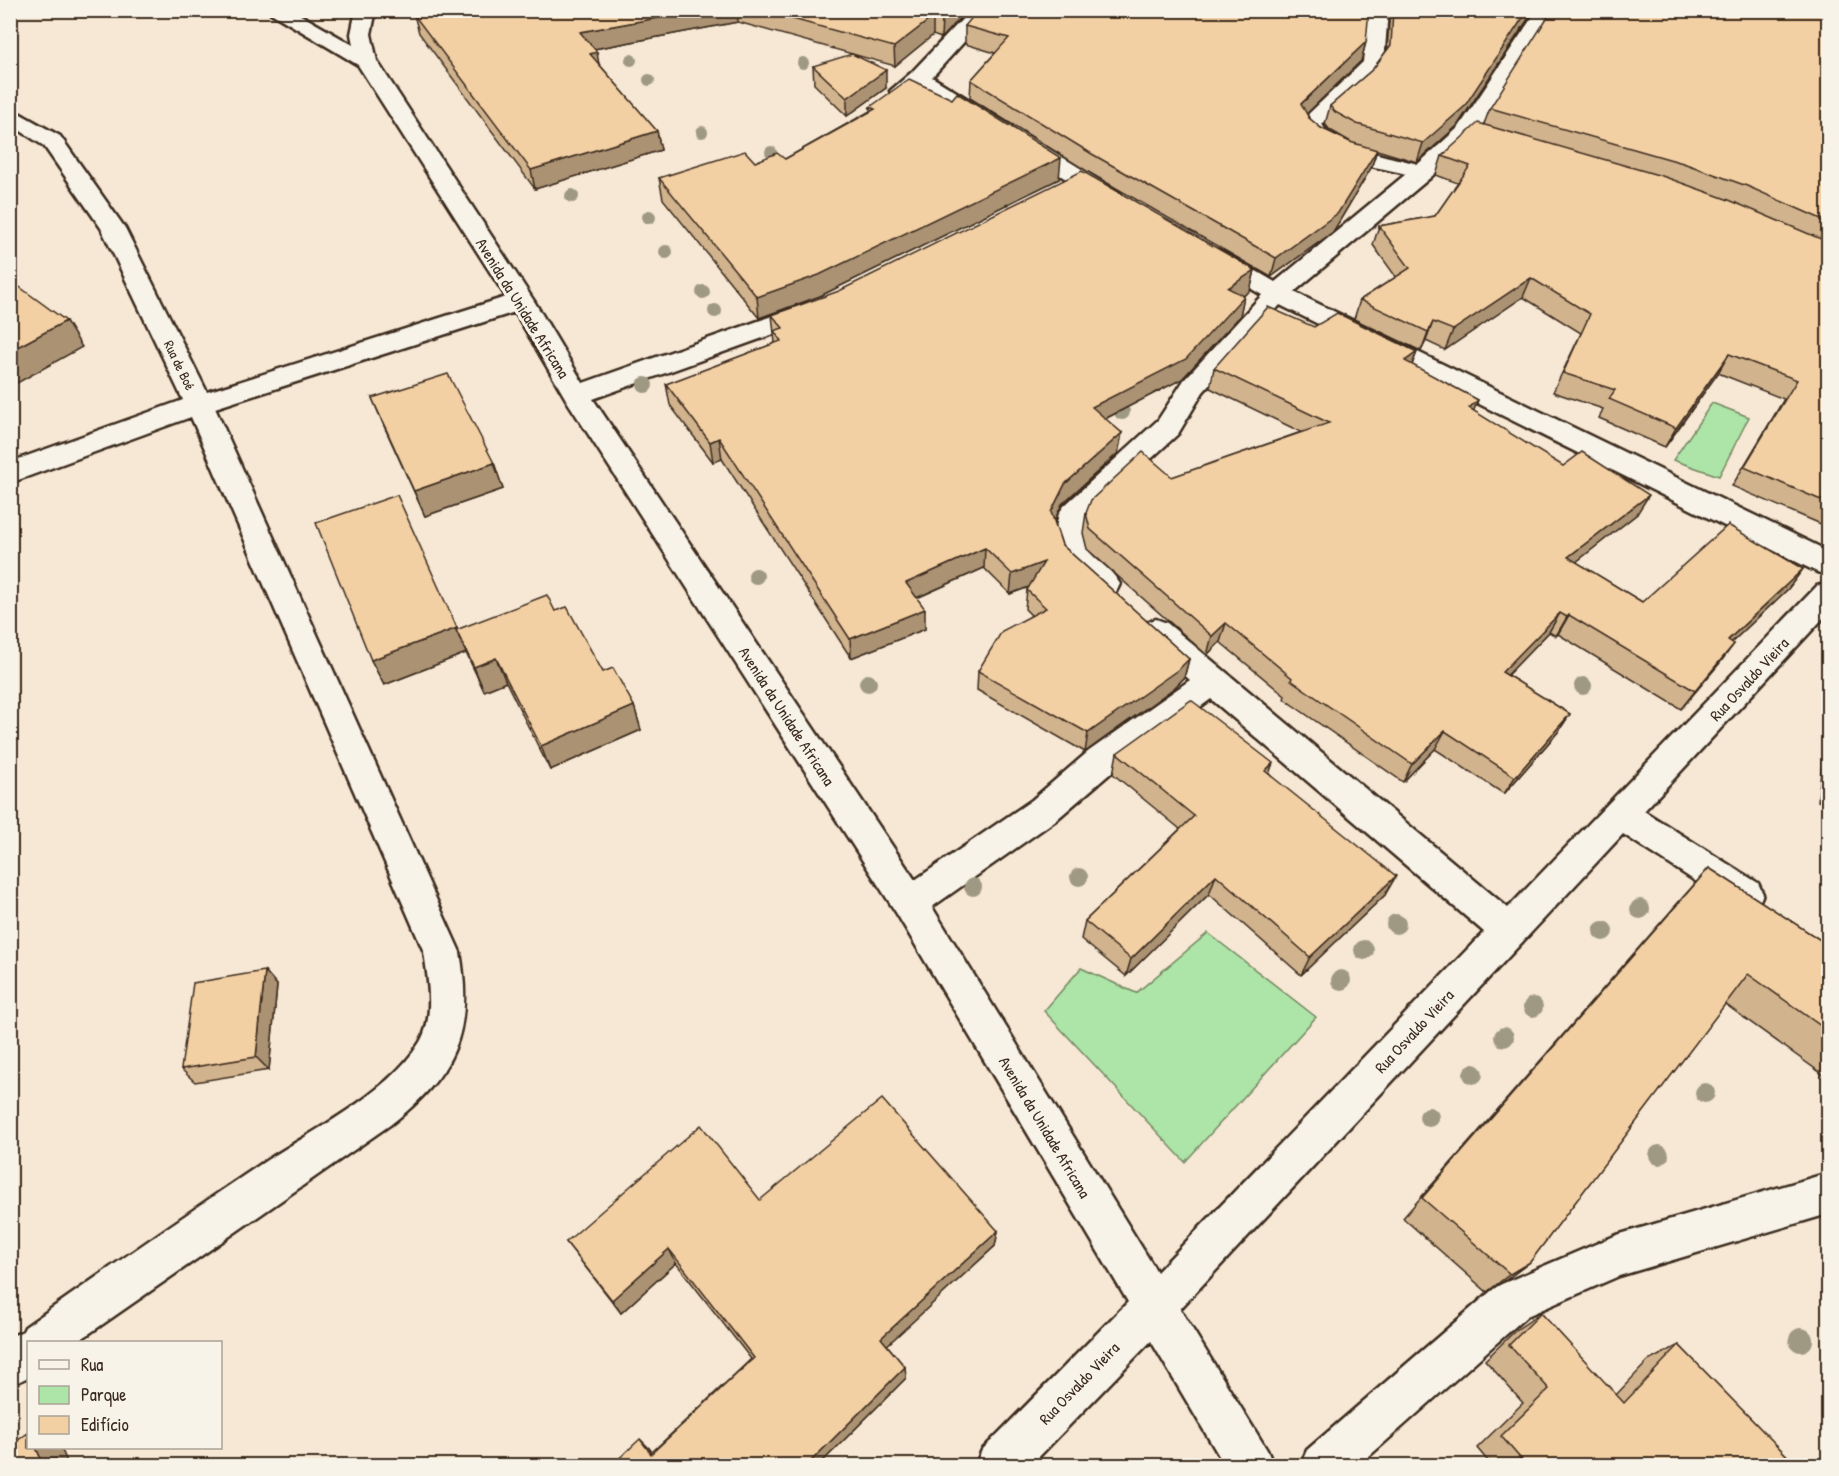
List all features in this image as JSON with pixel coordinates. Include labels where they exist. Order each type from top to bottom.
[{"type":"street","name":"Avenida da Unidade Africana","points":[[276,10],[366,61],[521,301],[577,395],[910,903],[1251,1466]]},
{"type":"street","points":[[366,10],[361,34],[366,61]]},
{"type":"street","points":[[882,106],[918,78],[983,10]]},
{"type":"street","points":[[1378,10],[1373,63],[1358,81],[1310,123],[1310,128],[1321,140],[1336,147],[1423,172]]},
{"type":"street","points":[[1509,931],[1212,681],[1072,555],[1066,532],[1074,513],[1168,427],[1192,386],[1277,292],[1423,172],[1478,135],[1547,10]]},
{"type":"street","points":[[918,78],[1070,185],[1132,209]]},
{"type":"street","name":"Rua de Boé","points":[[10,114],[52,141],[113,228],[199,404],[521,301]]},
{"type":"street","points":[[1194,245],[1277,292],[1828,564]]},
{"type":"street","points":[[577,395],[841,299]]},
{"type":"street","points":[[10,474],[199,404],[442,952],[449,990],[444,1028],[427,1065],[398,1095],[211,1221],[41,1341]]},
{"type":"street","name":"Rua Osvaldo Vieira","points":[[998,1466],[1154,1306],[1828,594]]},
{"type":"street","points":[[910,903],[1044,810],[1101,761],[1212,681]]},
{"type":"street","points":[[1621,814],[1769,909]]},
{"type":"street","points":[[1323,1466],[1512,1301],[1617,1256],[1828,1194]]},
{"type":"street","points":[[10,1364],[27,1352]]},
{"type":"green space","points":[[1712,403],[1749,417],[1719,476],[1673,460]]},
{"type":"green space","points":[[1208,933],[1316,1017],[1185,1162],[1044,1011],[1081,968],[1136,993]]},
{"type":"building","points":[[416,10],[701,10],[580,32],[597,52],[590,54],[657,131],[531,170],[414,15]]},
{"type":"building","points":[[760,10],[950,10],[942,19],[933,17],[894,47]]},
{"type":"building","points":[[978,10],[1369,10],[1366,42],[1301,104],[1309,118],[1321,128],[1350,142],[1377,150],[1338,213],[1276,258],[1092,154],[971,80],[1009,38],[965,26]]},
{"type":"building","points":[[1393,10],[1528,10],[1464,107],[1423,143],[1357,124],[1335,112],[1330,106],[1373,69],[1391,45]]},
{"type":"building","points":[[1552,10],[1828,10],[1828,222],[1747,186],[1683,163],[1490,108]]},
{"type":"building","points":[[852,54],[886,70],[847,98],[813,66]]},
{"type":"building","points":[[909,79],[952,99],[957,93],[1061,158],[819,275],[757,297],[659,178],[745,151],[755,162],[777,153],[785,159],[875,109],[870,107]]},
{"type":"building","points":[[1478,123],[1665,177],[1729,200],[1828,242],[1828,503],[1744,467],[1797,380],[1729,354],[1676,428],[1609,399],[1615,390],[1563,373],[1590,314],[1531,278],[1453,330],[1433,322],[1428,332],[1360,300],[1410,268],[1379,226],[1435,216],[1470,166],[1442,156]]},
{"type":"building","points":[[1082,171],[1255,270],[1228,288],[1244,296],[1186,359],[1092,407],[1122,433],[1065,484],[1051,512],[1062,545],[1189,659],[1179,669],[1088,733],[978,671],[1002,631],[1046,608],[1027,590],[1044,562],[1012,574],[985,548],[906,583],[925,609],[850,639],[719,438],[710,442],[666,384],[781,341],[774,331],[783,328],[772,315],[839,291]]},
{"type":"building","points":[[10,280],[66,321],[10,351]]},
{"type":"building","points":[[1268,307],[1314,327],[1337,313],[1417,352],[1405,361],[1478,400],[1469,408],[1563,466],[1582,452],[1649,495],[1568,557],[1642,602],[1728,525],[1803,569],[1728,640],[1734,644],[1695,691],[1569,615],[1567,617],[1560,613],[1502,672],[1570,714],[1515,777],[1445,731],[1412,764],[1291,680],[1292,678],[1226,623],[1212,636],[1090,529],[1086,513],[1091,500],[1143,452],[1172,477],[1329,423],[1214,368]]},
{"type":"building","points":[[448,374],[494,463],[414,491],[372,398]]},
{"type":"building","points":[[397,495],[457,628],[371,660],[316,523]]},
{"type":"building","points":[[547,595],[555,611],[567,607],[603,672],[613,668],[634,706],[541,746],[496,658],[474,667],[456,630]]},
{"type":"building","points":[[1191,700],[1273,763],[1265,771],[1396,876],[1310,957],[1216,875],[1131,959],[1085,921],[1194,816],[1117,753]]},
{"type":"building","points":[[1709,868],[1828,945],[1828,1031],[1748,974],[1530,1262],[1510,1274],[1422,1198]]},
{"type":"building","points":[[265,971],[256,1057],[181,1069],[193,983]]},
{"type":"building","points":[[882,1099],[998,1231],[881,1338],[905,1367],[806,1466],[611,1466],[640,1439],[651,1454],[754,1358],[669,1249],[612,1300],[566,1242],[701,1125],[760,1200]]},
{"type":"building","points":[[1541,1313],[1624,1403],[1679,1345],[1797,1466],[1527,1466],[1501,1436],[1549,1389],[1509,1345]]},
{"type":"building","points":[[27,1434],[27,1449],[36,1449],[44,1466],[10,1466],[10,1446]]}]
